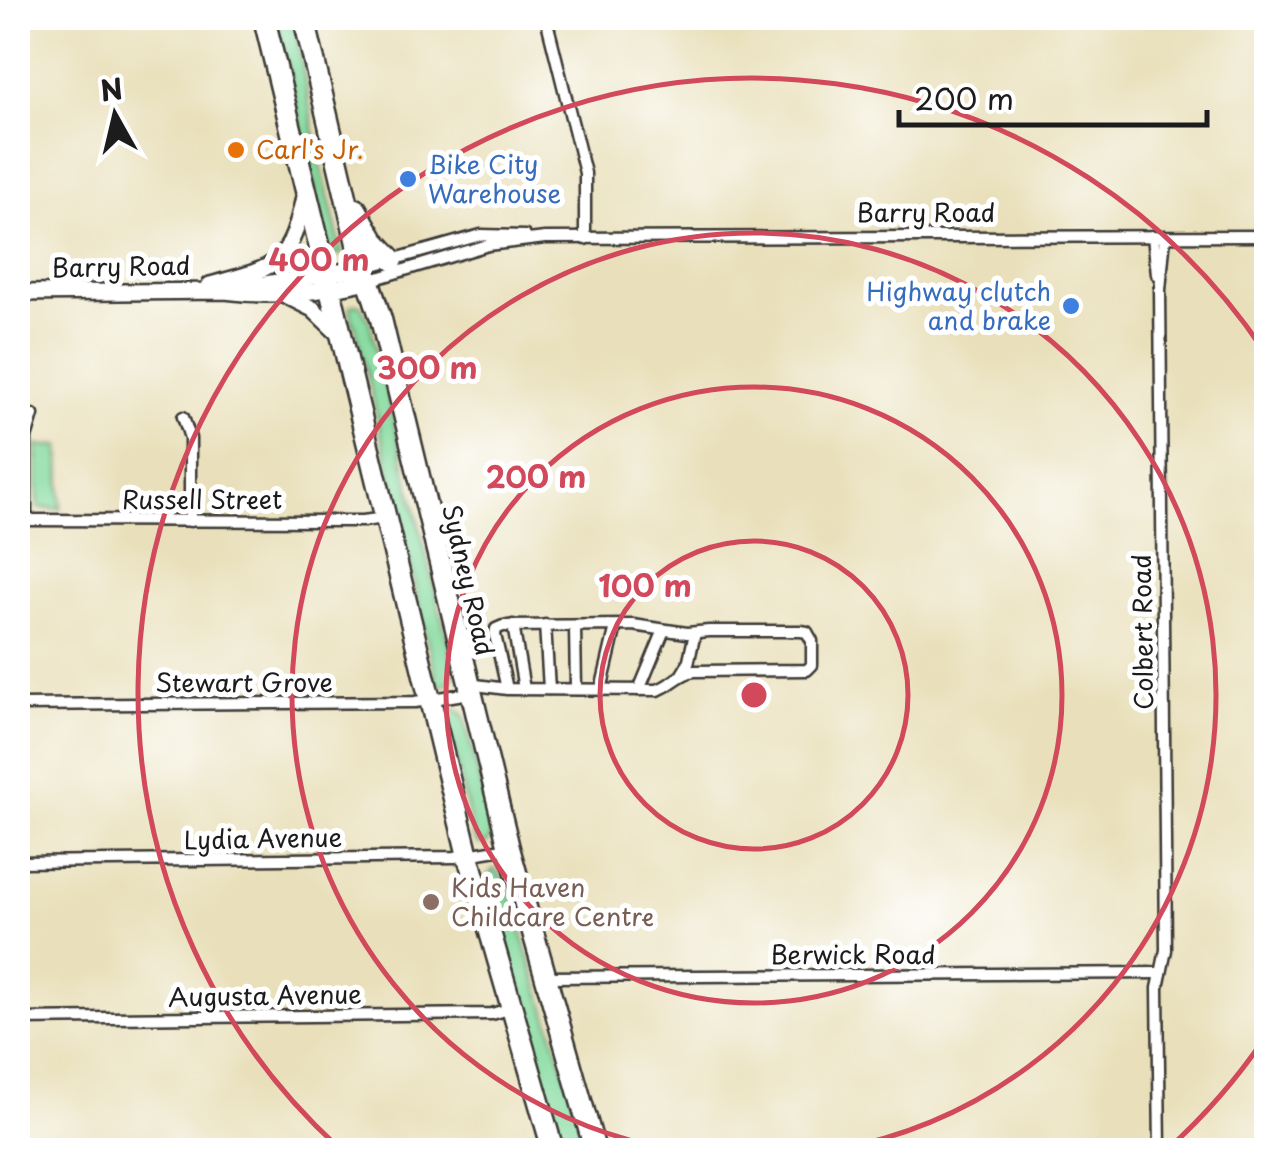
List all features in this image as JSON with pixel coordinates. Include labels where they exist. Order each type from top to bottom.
[{"type":"highway","points":[[264,18],[468,856],[553,1150]]},
{"type":"highway","name":"Sydney Road","points":[[304,18],[509,848],[596,1150]]},
{"type":"highway","points":[[344,186],[374,240],[393,260]]},
{"type":"main road","points":[[186,291],[257,272],[277,262],[290,241],[306,188]]},
{"type":"main road","name":"Barry Road","points":[[225,291],[283,295],[366,274]]},
{"type":"main road","name":"Barry Road","points":[[18,293],[225,291],[328,282]]},
{"type":"main road","points":[[283,295],[313,309],[342,338]]},
{"type":"street","points":[[546,18],[584,173],[585,239]]},
{"type":"street","name":"Barry Road","points":[[366,274],[393,260],[497,234],[585,239],[1266,236]]},
{"type":"street","name":"Colbert Road","points":[[1159,236],[1166,931],[1158,988],[1160,1150]]},
{"type":"street","name":"Barry Road","points":[[366,274],[488,245],[545,238]]},
{"type":"street","points":[[22,520],[26,438],[33,415]]},
{"type":"street","points":[[183,417],[190,438],[190,520]]},
{"type":"street","name":"Russell Street","points":[[22,520],[386,518]]},
{"type":"street","points":[[513,625],[524,689]]},
{"type":"street","points":[[545,625],[549,689]]},
{"type":"street","points":[[601,690],[616,626]]},
{"type":"street","points":[[506,690],[495,631],[499,627],[642,626],[695,633],[804,631],[811,637],[812,665],[806,670],[703,670],[682,674]]},
{"type":"street","points":[[575,627],[576,690]]},
{"type":"street","points":[[664,630],[639,690],[661,689],[682,674],[695,633]]},
{"type":"street","name":"Stewart Grove","points":[[18,705],[429,701],[469,689],[639,690]]},
{"type":"street","name":"Lydia Avenue","points":[[18,862],[468,856],[509,848]]},
{"type":"street","name":"Berwick Road","points":[[546,977],[1161,973]]},
{"type":"street","name":"Augusta Avenue","points":[[18,1019],[492,1014],[512,1008]]},
{"type":"green space","points":[[276,18],[294,18],[317,148],[342,254],[333,255],[328,242]]},
{"type":"green space","points":[[361,305],[370,324],[454,668],[455,675],[446,685],[434,680],[376,411],[353,324],[350,307]]},
{"type":"green space","points":[[37,446],[60,446],[61,509],[38,508]]},
{"type":"green space","points":[[449,707],[464,716],[490,824],[487,844],[478,844],[474,839],[445,710]]},
{"type":"green space","points":[[494,869],[514,906],[587,1150],[562,1150],[488,875]]},
{"type":"place","name":"Carl's Jr.","points":[[236,150]]},
{"type":"place","name":"Bike City Warehouse","points":[[408,179]]},
{"type":"place","name":"Highway clutch and brake","points":[[1071,306]]},
{"type":"place","name":"Kids Haven Childcare Centre","points":[[431,902]]}]
